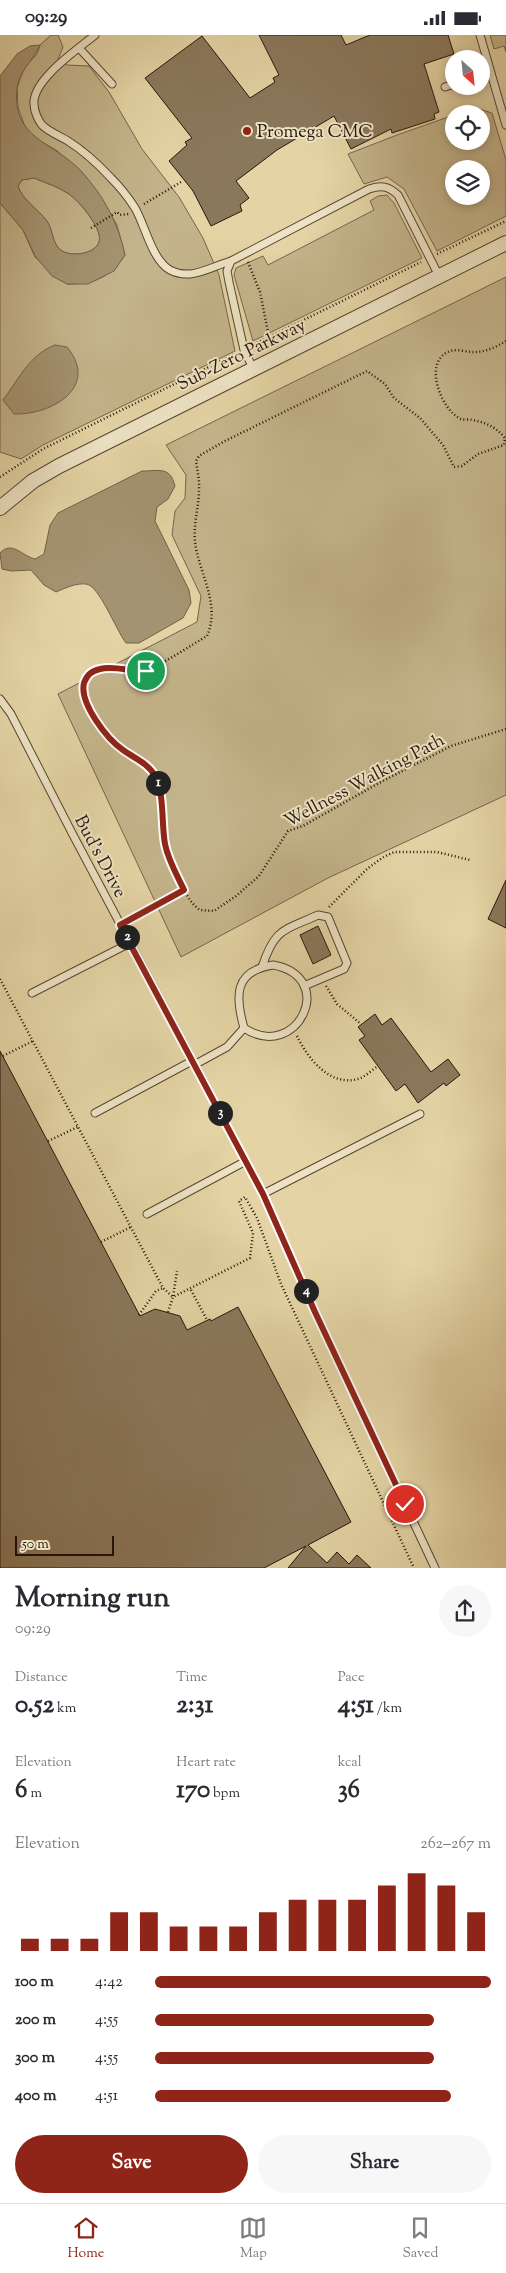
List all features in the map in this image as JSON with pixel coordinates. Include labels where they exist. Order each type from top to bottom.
[{"type":"street","name":"Sub-Zero Parkway","points":[[0,507],[33,481],[59,466],[506,243]]},
{"type":"lane","points":[[95,35],[40,85],[34,103],[36,115],[43,126],[69,141],[92,159],[123,192],[136,209],[158,259],[168,269],[180,274],[197,274],[216,265],[231,261],[369,189],[380,186],[390,188],[398,195],[439,276]]},
{"type":"lane","points":[[480,35],[484,50]]},
{"type":"lane","points":[[79,48],[112,83]]},
{"type":"lane","points":[[490,72],[506,125]]},
{"type":"lane","points":[[231,261],[227,271],[229,282],[244,349],[253,368]]},
{"type":"lane","name":"Bud's Drive","points":[[0,699],[11,714],[120,925],[263,1194],[315,1312],[435,1568]]},
{"type":"lane","points":[[262,967],[274,938],[282,931],[318,915],[328,917],[347,963],[344,969],[304,986]]},
{"type":"lane","points":[[32,993],[130,943]]},
{"type":"lane","points":[[273,965],[285,967],[295,973],[304,986],[307,1004],[304,1015],[293,1028],[267,1036],[255,1035],[244,1027],[237,1002],[238,991],[243,980],[251,972],[262,967],[273,965]]},
{"type":"lane","points":[[95,1113],[227,1047],[244,1027]]},
{"type":"lane","points":[[263,1194],[420,1114]]},
{"type":"lane","points":[[147,1214],[246,1161]]},
{"type":"path","points":[[91,228],[114,213],[117,212],[120,215],[136,209],[180,182]]},
{"type":"path","points":[[244,254],[260,292],[269,337]]},
{"type":"path","name":"Wellness Walking Path","points":[[506,341],[493,349],[476,352],[450,350],[442,355],[436,369],[439,393],[443,402],[461,419],[488,424],[505,438],[504,445],[498,449],[478,454],[462,466],[454,467],[443,445],[420,418],[394,398],[385,384],[367,371],[225,441],[199,457],[196,461],[199,485],[194,521],[195,544],[210,598],[212,614],[207,636],[146,671],[102,668],[91,672],[86,678],[83,690],[86,703],[99,725],[121,749],[145,764],[154,774],[160,791],[165,845],[172,866],[184,890],[195,906],[200,909],[214,911],[236,896],[259,876],[288,831],[303,826],[378,783],[450,746],[506,729]]},
{"type":"path","points":[[318,915],[334,904],[367,869],[394,852],[437,852],[470,860]]},
{"type":"path","points":[[120,925],[184,890]]},
{"type":"path","points":[[323,978],[332,999],[361,1024]]},
{"type":"path","points":[[0,979],[163,1288],[173,1297]]},
{"type":"path","points":[[293,1028],[303,1049],[314,1064],[326,1073],[340,1078],[358,1079],[378,1066]]},
{"type":"path","points":[[3,1056],[33,1041]]},
{"type":"path","points":[[48,1141],[78,1127]]},
{"type":"path","points":[[173,1297],[191,1290],[250,1258],[253,1233],[240,1201],[246,1197],[257,1217],[281,1284],[414,1568]]},
{"type":"path","points":[[101,1242],[131,1227]]},
{"type":"path","points":[[168,1312],[173,1297],[177,1271]]},
{"type":"path","points":[[139,1315],[156,1291],[163,1288]]},
{"type":"path","points":[[191,1290],[207,1320]]},
{"type":"shaded area","points":[[51,35],[58,35],[63,47],[58,59],[67,65],[89,66],[109,92],[142,149],[179,197],[203,238],[219,275],[235,351],[43,445],[21,459],[0,452],[0,203],[23,230],[35,257],[67,284],[86,283],[100,278],[113,269],[125,255],[117,225],[100,196],[80,170],[56,150],[33,137],[26,130],[18,107],[17,88],[24,68],[37,54],[40,45]]},
{"type":"shaded area","points":[[490,35],[506,35],[506,52],[504,46],[494,49]]},
{"type":"shaded area","points":[[40,45],[18,82],[17,105],[21,118],[27,129],[37,138],[81,171],[103,199],[114,220],[125,255],[114,271],[88,284],[67,284],[52,276],[35,256],[23,230],[0,203],[0,76],[17,54],[30,46]],"holes":[[[34,178],[57,187],[78,202],[95,224],[99,234],[97,246],[93,250],[74,254],[62,251],[56,245],[47,221],[27,200],[18,186],[22,180]]]},
{"type":"shaded area","points":[[490,112],[492,113],[506,160],[506,216],[437,251],[404,189],[387,177],[364,184],[348,154],[445,118],[445,150],[490,150]]},
{"type":"shaded area","points":[[34,178],[65,192],[83,207],[95,224],[99,234],[97,246],[93,250],[74,254],[62,251],[56,245],[47,221],[27,200],[18,186],[22,180]]},
{"type":"shaded area","points":[[387,195],[394,203],[422,258],[253,341],[234,275],[236,268],[263,256],[268,265],[374,210],[370,201],[378,196]]},
{"type":"shaded area","points":[[506,277],[506,795],[328,878],[181,957],[58,694],[197,622],[201,596],[172,535],[175,511],[185,498],[186,475],[166,445]]},
{"type":"shaded area","points":[[55,345],[67,347],[76,361],[78,374],[75,386],[67,396],[43,410],[14,414],[3,400],[31,361],[46,349]]},
{"type":"shaded area","points":[[159,470],[167,472],[173,480],[175,486],[168,499],[157,507],[155,521],[189,590],[191,603],[183,618],[139,643],[126,643],[102,600],[91,586],[78,584],[56,592],[44,585],[31,570],[11,571],[2,569],[0,553],[4,549],[13,548],[35,559],[44,554],[50,525],[58,513],[142,471]]},
{"type":"building","name":"Promega CMC","points":[[259,35],[341,35],[346,45],[370,35],[448,35],[453,50],[445,50],[445,57],[424,64],[439,112],[434,114],[435,119],[392,133],[391,129],[351,149],[334,116],[277,150],[236,181],[249,198],[240,205],[242,211],[211,226],[193,191],[169,161],[187,145],[185,142],[192,138],[145,78],[202,36],[250,98],[275,82],[273,78],[279,75]]},
{"type":"building","points":[[506,880],[506,928],[488,919]]},
{"type":"building","points":[[318,926],[331,955],[313,964],[300,935]]},
{"type":"building","points":[[375,1014],[382,1025],[391,1018],[431,1072],[448,1059],[460,1075],[446,1086],[444,1083],[418,1103],[405,1084],[396,1091],[359,1040],[365,1036],[358,1027]]},
{"type":"building","points":[[0,1051],[140,1316],[155,1309],[180,1316],[187,1330],[210,1319],[211,1321],[238,1307],[351,1522],[308,1545],[327,1563],[337,1552],[349,1564],[357,1555],[371,1568],[288,1568],[306,1546],[264,1568],[0,1568]]},
{"type":"place","name":"Promega CMC","points":[[247,131]]},
{"type":"route","points":[[146,671],[102,668],[91,672],[86,678],[83,690],[86,703],[99,725],[121,749],[145,764],[154,774],[160,791],[165,845],[172,866],[184,890],[120,925],[263,1194],[315,1312],[405,1504]]}]
